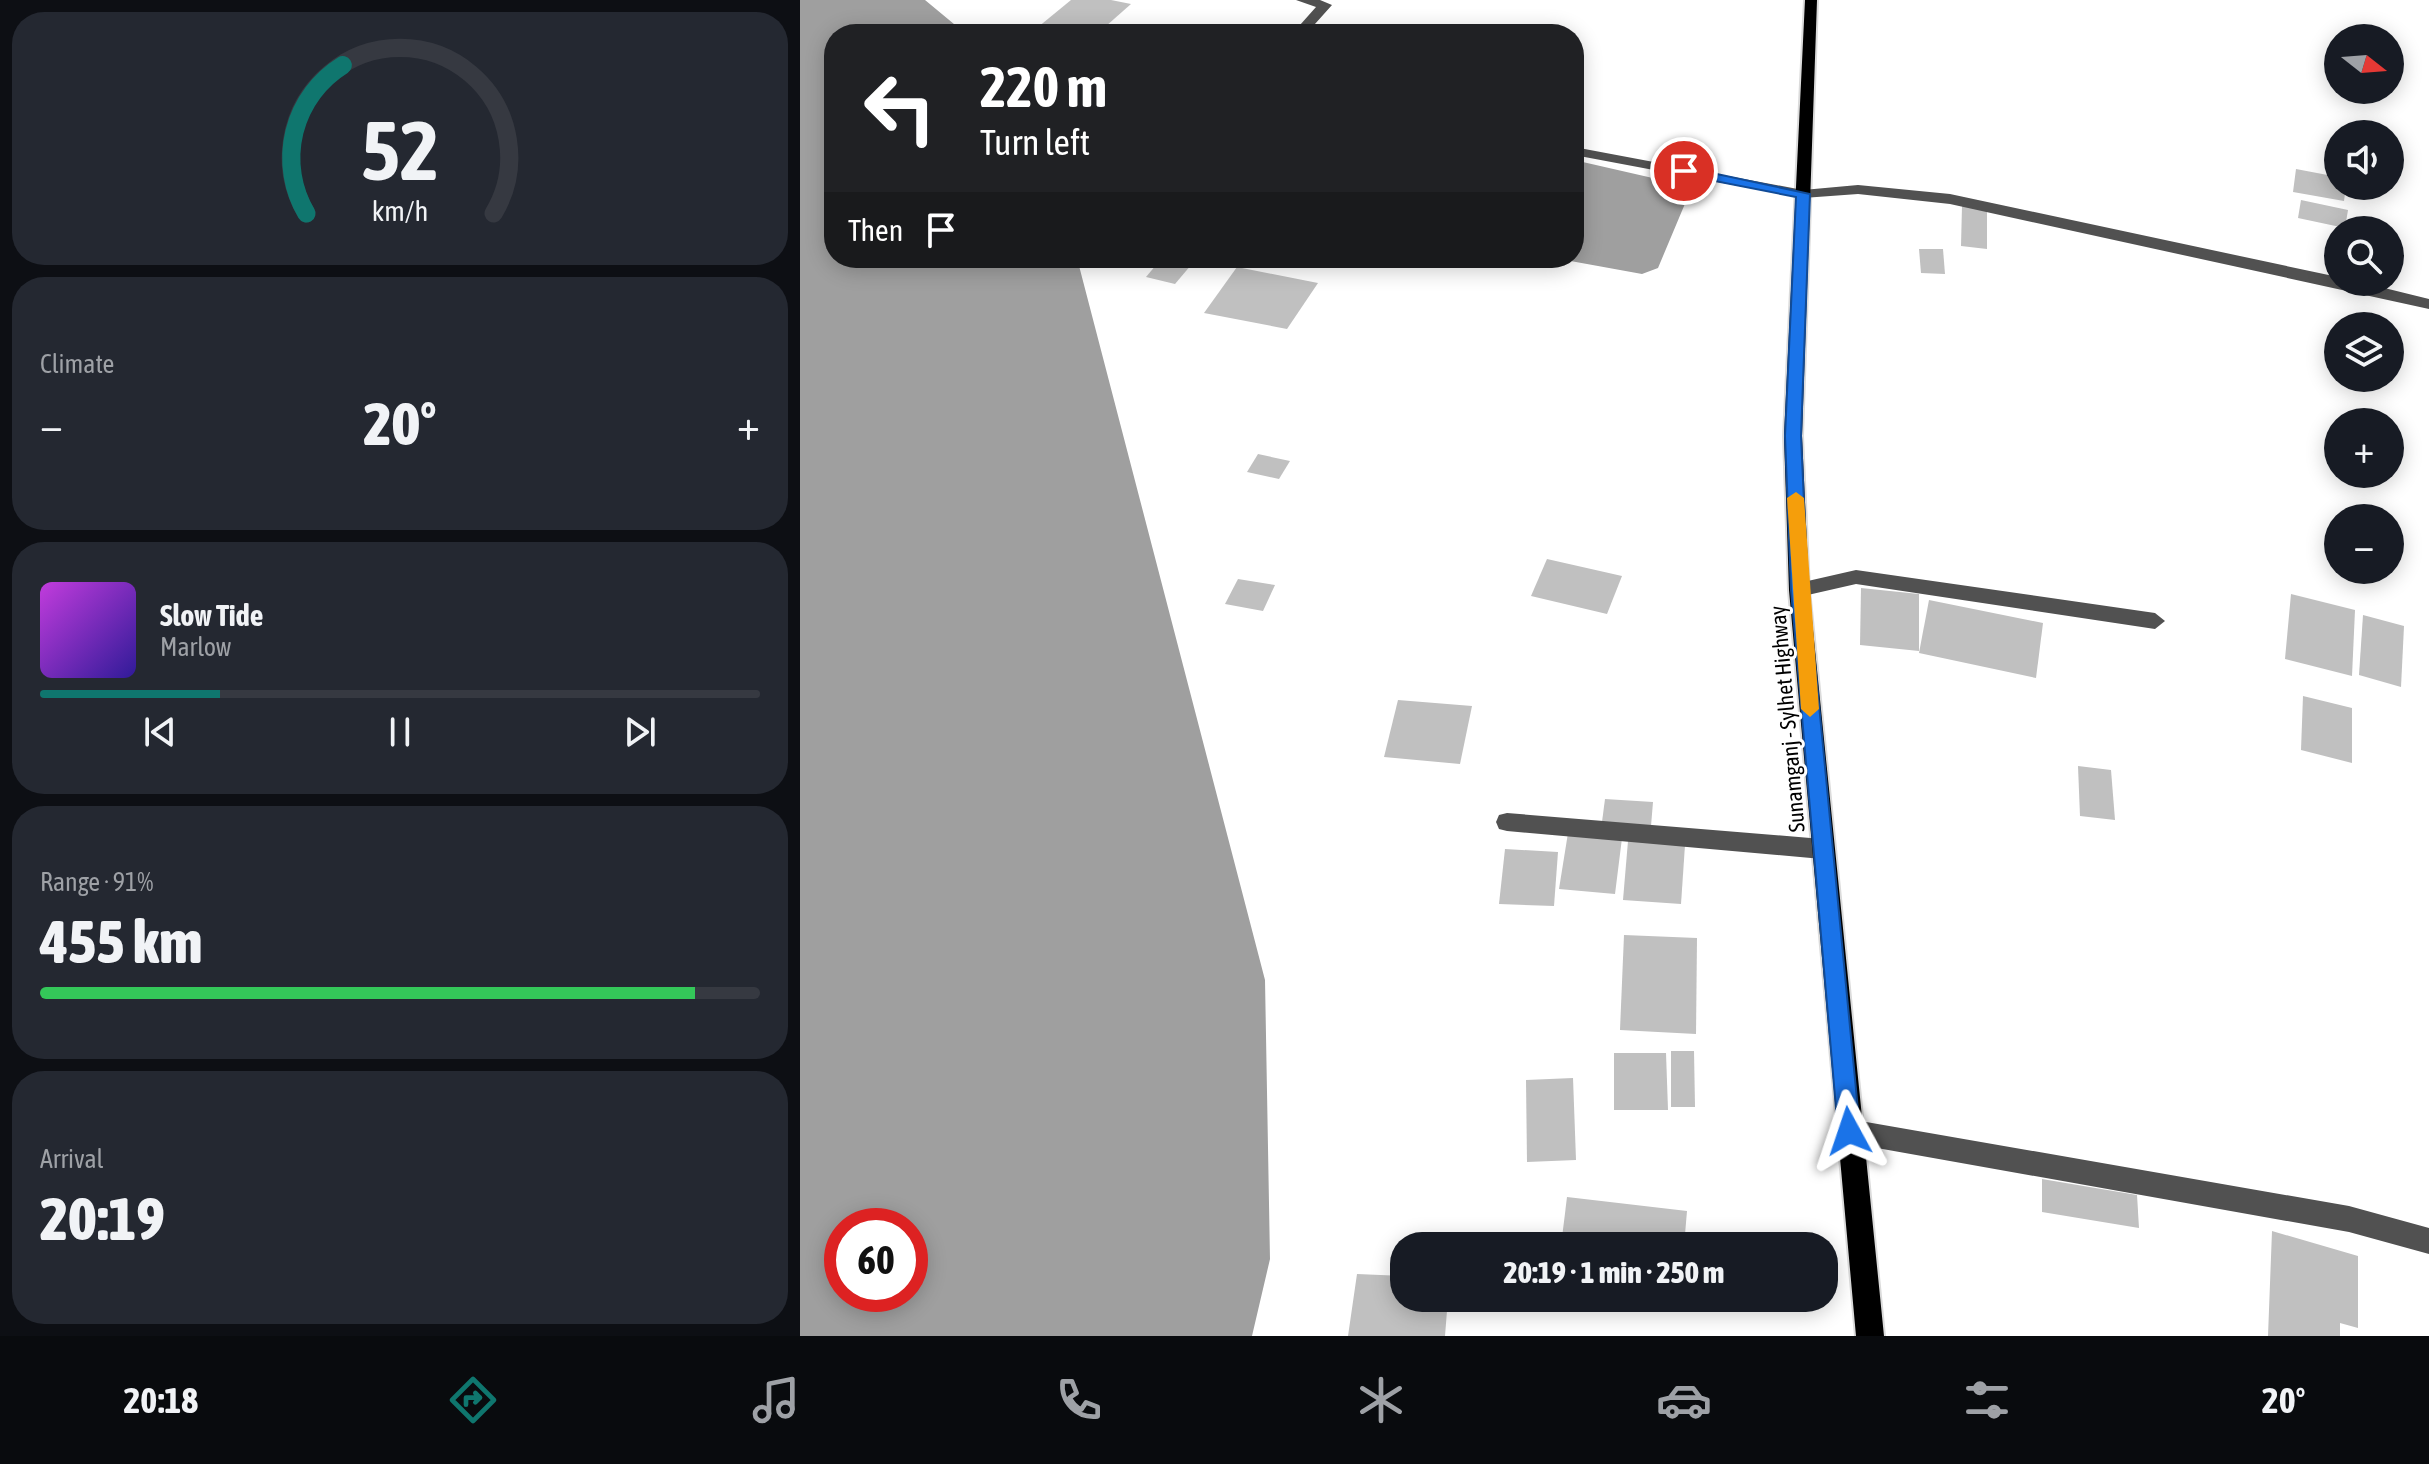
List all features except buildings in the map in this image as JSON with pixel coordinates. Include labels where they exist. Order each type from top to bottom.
[{"type":"main road","name":"Sunamganj - Sylhet Highway","points":[[1811,0],[1793,436],[1799,590],[1870,1336]]},
{"type":"street","points":[[1302,0],[1325,5],[1308,24]]},
{"type":"street","points":[[1584,153],[1803,194],[1840,187],[1934,197],[2324,279]]},
{"type":"street","points":[[2396,296],[2429,304]]},
{"type":"street","points":[[1799,590],[1856,577],[2155,621]]},
{"type":"street","points":[[1507,822],[1822,849]]},
{"type":"street","points":[[1849,1131],[2349,1219],[2429,1241]]},
{"type":"shaded area","points":[[800,0],[925,0],[954,24],[824,24],[824,268],[1080,268],[1265,980],[1270,1259],[1252,1336],[800,1336]]},
{"type":"shaded area","points":[[1584,162],[1692,187],[1658,268],[1642,274],[1584,263]]},
{"type":"slow traffic","points":[[1796,498],[1799,590],[1810,709]]},
{"type":"route","points":[[1684,171],[1803,194],[1793,436],[1799,590],[1849,1131]]}]
